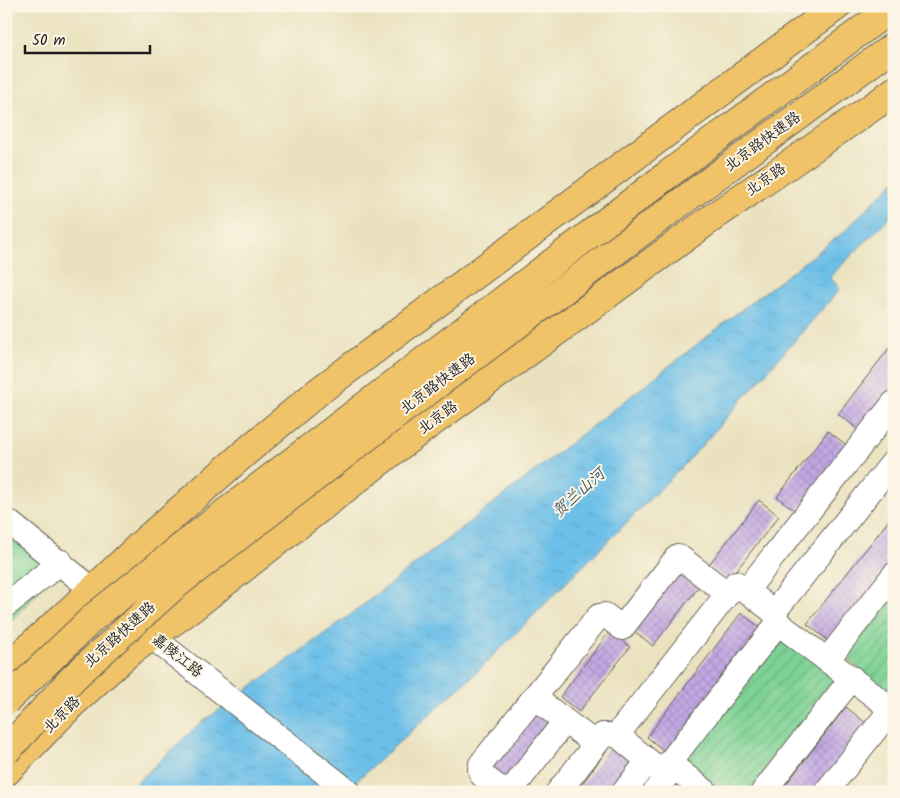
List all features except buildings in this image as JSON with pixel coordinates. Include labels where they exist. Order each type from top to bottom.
[{"type":"main road","points":[[6,668],[148,538],[248,450],[319,392],[837,6]]},
{"type":"main road","name":"北京路快速路","points":[[6,701],[95,616],[221,516],[666,176],[894,6]]},
{"type":"main road","name":"北京路快速路","points":[[6,751],[73,678],[173,587],[385,423],[894,46]]},
{"type":"main road","name":"北京路","points":[[6,772],[71,705],[126,654],[192,608],[401,445],[716,215],[891,94]]},
{"type":"street","points":[[558,792],[737,592],[894,403]]},
{"type":"street","points":[[624,792],[659,762],[776,618],[892,467],[860,446]]},
{"type":"street","name":"嘉陵江路","points":[[6,520],[349,792]]},
{"type":"street","points":[[504,792],[482,775],[480,770],[481,764],[599,616],[605,615],[622,628],[678,556],[776,618],[827,660],[882,700],[887,708],[886,716],[826,792]]},
{"type":"street","points":[[6,605],[61,562]]},
{"type":"street","points":[[827,660],[894,575]]},
{"type":"street","points":[[763,792],[852,678]]},
{"type":"street","points":[[534,697],[565,721],[659,762],[706,792]]},
{"type":"street","points":[[510,792],[565,721]]},
{"type":"street","points":[[655,792],[668,774],[659,762]]},
{"type":"green space","points":[[13,535],[41,558],[43,582],[34,596],[6,626],[6,540]]},
{"type":"green space","points":[[894,584],[894,698],[844,657]]},
{"type":"green space","points":[[788,638],[839,679],[754,792],[719,792],[692,771],[687,764],[688,756],[773,646]]},
{"type":"water","name":"贺兰山河","points":[[894,181],[894,213],[830,277],[840,289],[689,460],[479,670],[344,792],[127,792],[198,725],[349,616],[844,232]]}]
